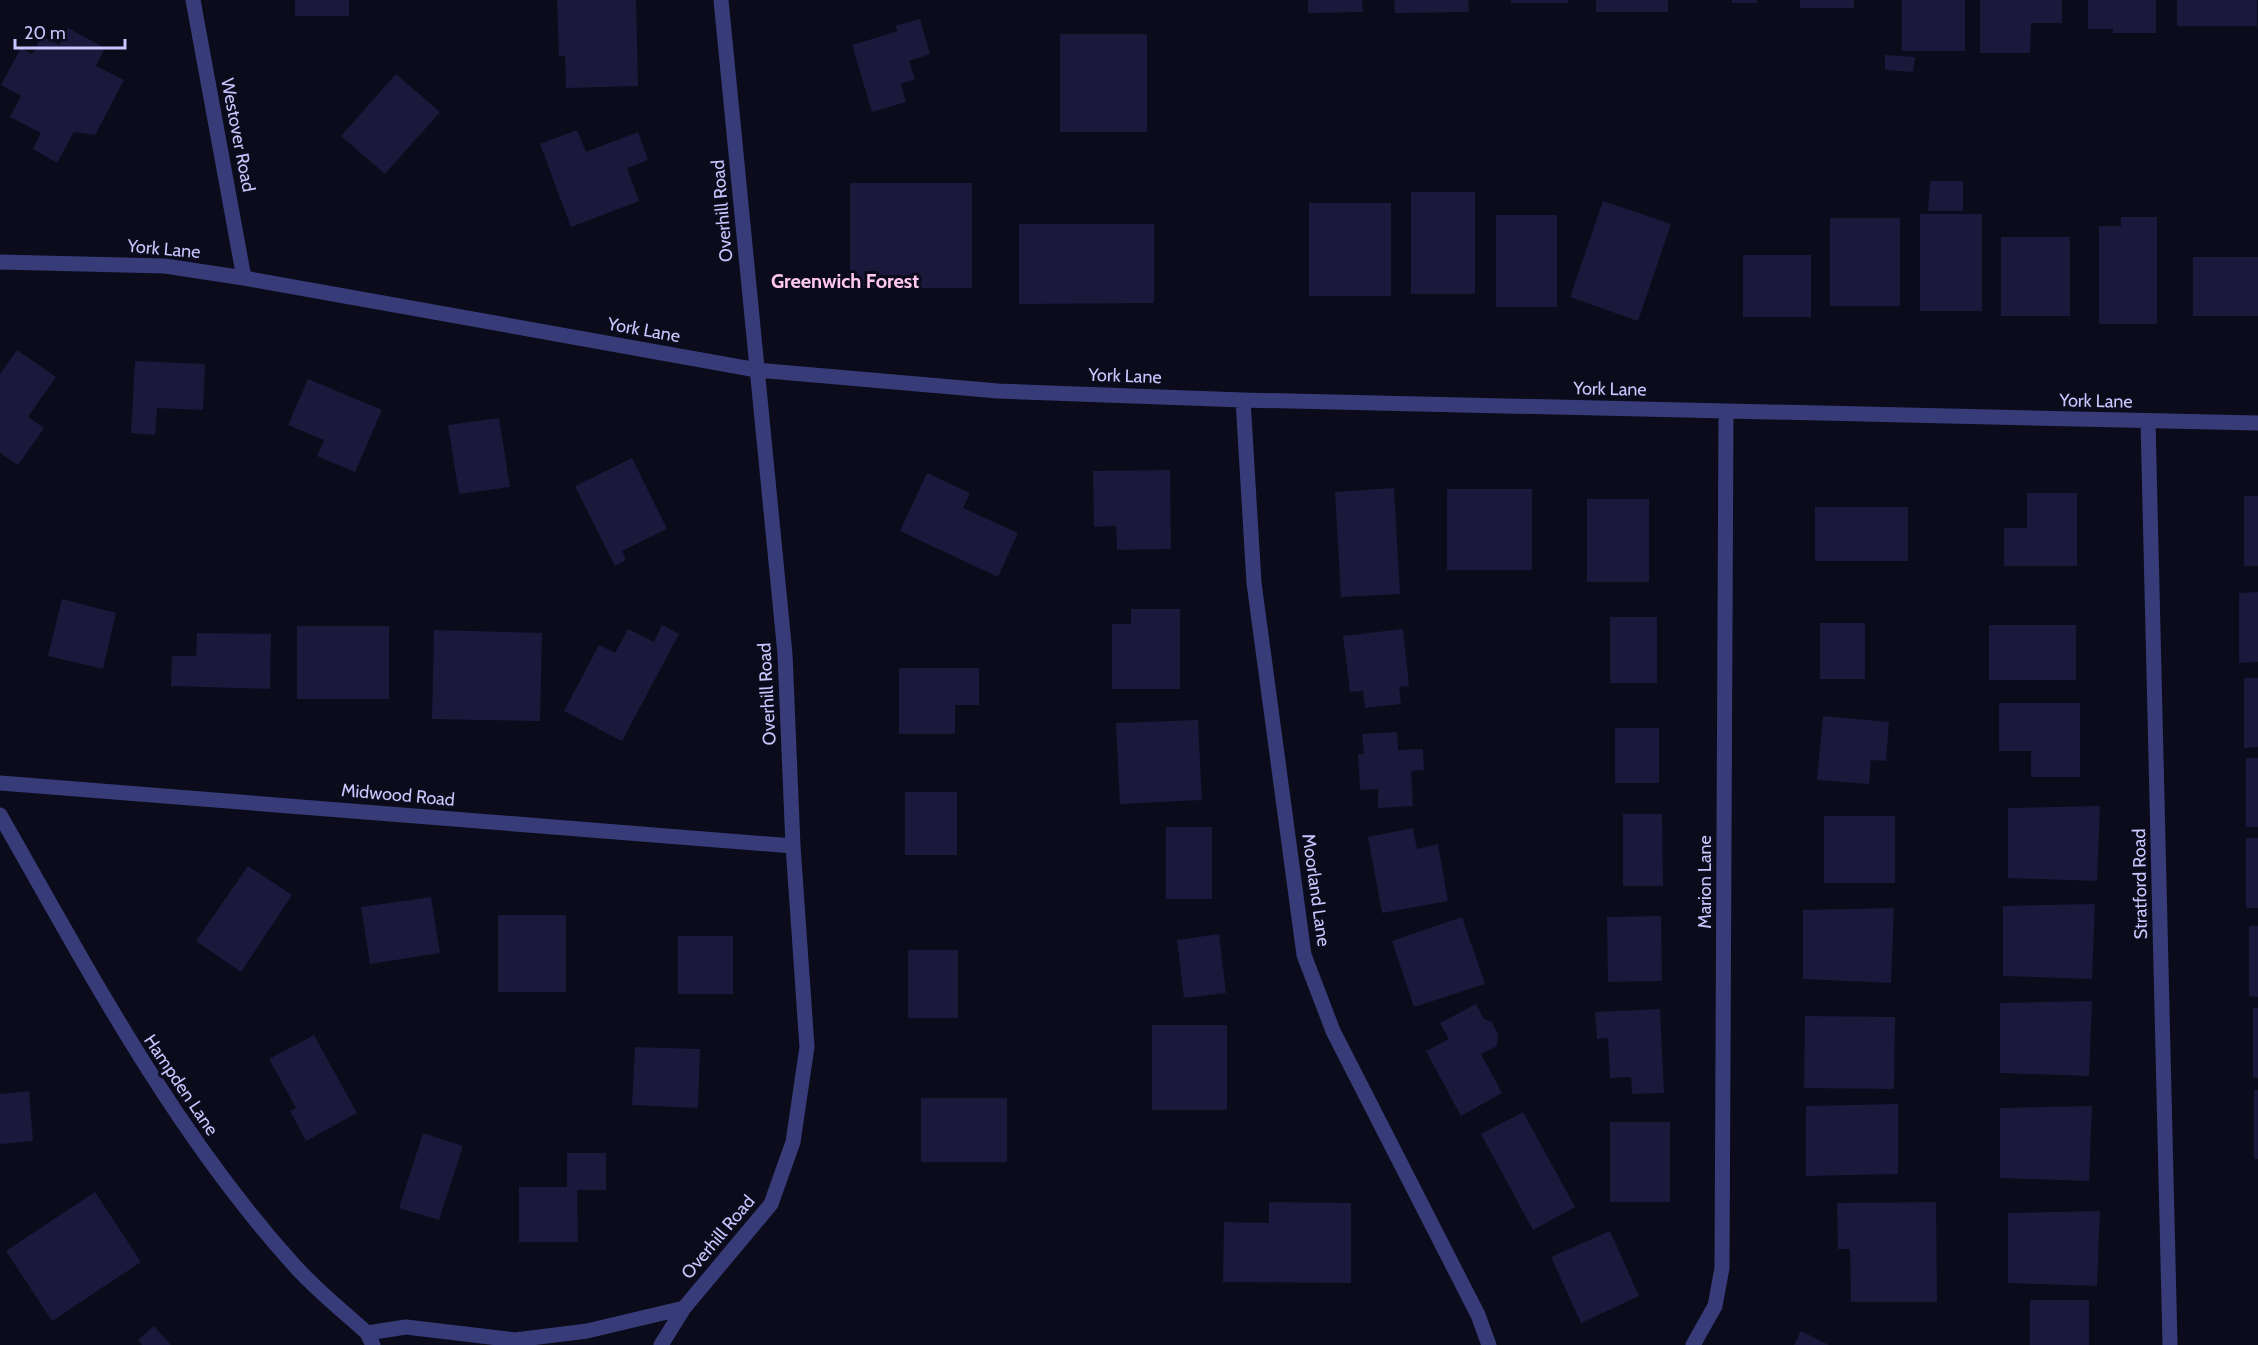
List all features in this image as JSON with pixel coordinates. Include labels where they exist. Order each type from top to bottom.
[{"type":"street","name":"Westover Road","points":[[193,0],[244,278]]},
{"type":"street","name":"Overhill Road","points":[[661,1345],[684,1308],[771,1204],[792,1142],[807,1047],[792,846],[785,654],[722,0]]},
{"type":"street","name":"York Lane","points":[[0,262],[165,266],[244,278],[757,370],[998,391],[1243,400],[2258,423]]},
{"type":"street","name":"Moorland Lane","points":[[1243,400],[1254,583],[1304,955],[1333,1031],[1478,1315],[1490,1345]]},
{"type":"street","name":"Marion Lane","points":[[1693,1345],[1715,1306],[1722,1268],[1726,412]]},
{"type":"street","name":"Stratford Road","points":[[2148,421],[2170,1345]]},
{"type":"street","name":"Midwood Road","points":[[0,783],[792,846]]},
{"type":"street","name":"Hampden Lane","points":[[0,815],[122,1031],[205,1156],[295,1266],[370,1339]]},
{"type":"street","points":[[370,1339],[406,1327],[515,1340],[587,1331],[684,1308]]},
{"type":"building","points":[[295,0],[349,0],[349,16],[295,16]]},
{"type":"building","points":[[557,0],[636,0],[638,86],[566,88],[565,56],[559,56]]},
{"type":"building","points":[[1308,0],[1362,0],[1363,12],[1308,13]]},
{"type":"building","points":[[1394,0],[1468,0],[1469,12],[1395,13]]},
{"type":"building","points":[[1511,0],[1568,0],[1568,3],[1511,3]]},
{"type":"building","points":[[1596,0],[1668,0],[1668,12],[1596,12]]},
{"type":"building","points":[[1732,0],[1757,0],[1757,3],[1732,3]]},
{"type":"building","points":[[1800,0],[1854,0],[1854,8],[1800,8]]},
{"type":"building","points":[[1902,0],[1965,0],[1965,51],[1902,51]]},
{"type":"building","points":[[1980,0],[2062,0],[2062,23],[2031,23],[2030,53],[1980,53]]},
{"type":"building","points":[[2088,0],[2156,0],[2156,33],[2113,33],[2113,29],[2088,29]]},
{"type":"building","points":[[2177,0],[2257,0],[2257,26],[2177,26]]},
{"type":"building","points":[[920,19],[930,54],[909,61],[915,79],[901,84],[906,102],[872,112],[852,45],[898,31],[895,26]]},
{"type":"building","points":[[68,28],[105,48],[96,66],[124,80],[95,135],[74,132],[57,163],[33,149],[41,133],[10,117],[21,96],[1,85],[21,48],[32,54],[42,36],[59,45]]},
{"type":"building","points":[[1060,34],[1147,34],[1147,132],[1060,132]]},
{"type":"building","points":[[1885,55],[1915,57],[1913,72],[1885,70]]},
{"type":"building","points":[[396,74],[440,112],[385,174],[341,136]]},
{"type":"building","points":[[577,130],[586,152],[638,132],[648,160],[627,168],[639,201],[571,227],[540,144]]},
{"type":"building","points":[[1930,181],[1963,181],[1963,211],[1928,211]]},
{"type":"building","points":[[850,183],[972,183],[972,288],[850,288]]},
{"type":"building","points":[[1411,192],[1475,192],[1475,294],[1411,294]]},
{"type":"building","points":[[1603,201],[1671,224],[1638,321],[1570,297]]},
{"type":"building","points":[[1309,203],[1391,203],[1391,296],[1309,296]]},
{"type":"building","points":[[1920,214],[1982,214],[1982,311],[1920,311]]},
{"type":"building","points":[[1496,215],[1557,215],[1557,307],[1496,307]]},
{"type":"building","points":[[2121,217],[2157,217],[2157,324],[2099,324],[2099,226],[2121,226]]},
{"type":"building","points":[[1830,218],[1900,218],[1900,306],[1830,306]]},
{"type":"building","points":[[1019,224],[1154,224],[1154,303],[1019,304]]},
{"type":"building","points":[[2001,237],[2070,237],[2070,316],[2001,316]]},
{"type":"building","points":[[1743,255],[1811,255],[1811,317],[1743,317]]},
{"type":"building","points":[[2193,257],[2258,257],[2258,316],[2193,316]]},
{"type":"building","points":[[17,350],[56,377],[28,417],[44,428],[18,465],[0,453],[0,374]]},
{"type":"building","points":[[135,361],[205,364],[203,410],[157,408],[155,435],[131,433]]},
{"type":"building","points":[[308,379],[382,410],[355,472],[317,456],[324,440],[288,425]]},
{"type":"building","points":[[499,418],[510,487],[459,494],[448,425]]},
{"type":"building","points":[[632,458],[667,529],[622,551],[626,560],[615,566],[575,486]]},
{"type":"building","points":[[1170,470],[1171,549],[1117,550],[1116,526],[1094,527],[1093,471]]},
{"type":"building","points":[[927,473],[970,493],[963,508],[1018,533],[998,577],[900,531]]},
{"type":"building","points":[[1394,488],[1400,594],[1341,597],[1335,492]]},
{"type":"building","points":[[1447,489],[1532,489],[1532,570],[1447,570]]},
{"type":"building","points":[[2027,493],[2077,493],[2077,566],[2004,566],[2004,528],[2027,528]]},
{"type":"building","points":[[2244,496],[2258,496],[2258,566],[2244,566]]},
{"type":"building","points":[[1587,499],[1649,499],[1649,582],[1587,582]]},
{"type":"building","points":[[1815,507],[1908,507],[1908,561],[1815,561]]},
{"type":"building","points":[[2258,592],[2258,662],[2239,663],[2239,593]]},
{"type":"building","points":[[62,599],[116,613],[103,669],[48,656]]},
{"type":"building","points":[[1131,609],[1180,609],[1180,689],[1112,689],[1112,624],[1131,624]]},
{"type":"building","points":[[1610,617],[1657,617],[1657,683],[1610,683]]},
{"type":"building","points":[[1820,623],[1865,623],[1865,679],[1820,679]]},
{"type":"building","points":[[662,625],[679,634],[622,741],[564,711],[599,645],[615,653],[628,629],[654,642]]},
{"type":"building","points":[[1989,625],[2076,625],[2076,680],[1989,680]]},
{"type":"building","points":[[297,626],[389,626],[389,699],[297,699]]},
{"type":"building","points":[[1403,629],[1409,686],[1399,687],[1401,704],[1365,708],[1363,691],[1350,692],[1343,636]]},
{"type":"building","points":[[434,630],[542,633],[540,721],[432,719]]},
{"type":"building","points":[[197,633],[271,634],[270,689],[171,686],[172,656],[196,656]]},
{"type":"building","points":[[899,668],[979,668],[979,705],[955,705],[955,734],[899,734]]},
{"type":"building","points":[[2244,678],[2258,678],[2258,747],[2244,748]]},
{"type":"building","points":[[1999,703],[2080,703],[2080,777],[2031,777],[2031,751],[1999,751]]},
{"type":"building","points":[[1823,716],[1889,722],[1886,761],[1871,760],[1869,784],[1817,780]]},
{"type":"building","points":[[1198,720],[1202,800],[1120,804],[1116,723]]},
{"type":"building","points":[[1615,728],[1659,728],[1659,783],[1615,783]]},
{"type":"building","points":[[1397,732],[1398,750],[1423,749],[1424,770],[1411,771],[1413,806],[1378,808],[1378,789],[1360,790],[1358,754],[1364,754],[1362,734]]},
{"type":"building","points":[[2246,758],[2258,758],[2258,827],[2246,827]]},
{"type":"building","points":[[905,792],[957,792],[957,855],[905,855]]},
{"type":"building","points":[[2100,806],[2097,881],[2008,878],[2008,808]]},
{"type":"building","points":[[1623,814],[1662,814],[1663,886],[1623,886]]},
{"type":"building","points":[[1824,816],[1895,816],[1895,883],[1824,883]]},
{"type":"building","points":[[1166,827],[1212,827],[1212,899],[1166,899]]},
{"type":"building","points":[[1413,828],[1417,849],[1438,844],[1448,901],[1382,913],[1368,837]]},
{"type":"building","points":[[2246,838],[2258,838],[2258,908],[2246,908]]},
{"type":"building","points":[[248,866],[292,895],[241,972],[196,941]]},
{"type":"building","points":[[431,897],[440,953],[370,964],[361,907]]},
{"type":"building","points":[[2095,904],[2092,979],[2003,976],[2003,906]]},
{"type":"building","points":[[1894,908],[1891,983],[1803,979],[1803,910]]},
{"type":"building","points":[[498,915],[566,915],[566,992],[498,992]]},
{"type":"building","points":[[1661,916],[1662,981],[1608,982],[1607,917]]},
{"type":"building","points":[[1462,917],[1485,984],[1414,1007],[1392,941]]},
{"type":"building","points":[[2249,926],[2258,926],[2258,997],[2249,996]]},
{"type":"building","points":[[1219,934],[1226,993],[1184,998],[1177,940]]},
{"type":"building","points":[[678,936],[733,936],[733,994],[678,994]]},
{"type":"building","points":[[908,950],[958,950],[958,1018],[908,1018]]},
{"type":"building","points":[[2092,1001],[2089,1076],[2000,1073],[2000,1003]]},
{"type":"building","points":[[1476,1004],[1484,1019],[1492,1022],[1498,1035],[1497,1046],[1481,1054],[1502,1093],[1461,1116],[1426,1051],[1449,1039],[1440,1023]]},
{"type":"building","points":[[2253,1008],[2258,1008],[2258,1078],[2253,1078]]},
{"type":"building","points":[[1660,1009],[1664,1093],[1632,1094],[1631,1077],[1610,1078],[1608,1038],[1597,1039],[1595,1012]]},
{"type":"building","points":[[1805,1016],[1895,1017],[1894,1089],[1804,1088]]},
{"type":"building","points":[[1152,1025],[1227,1025],[1227,1110],[1152,1110]]},
{"type":"building","points":[[314,1035],[357,1113],[306,1141],[290,1111],[296,1108],[269,1059]]},
{"type":"building","points":[[635,1047],[700,1049],[698,1108],[632,1105]]},
{"type":"building","points":[[2254,1090],[2258,1090],[2258,1159],[2254,1159]]},
{"type":"building","points":[[29,1091],[33,1141],[0,1144],[0,1094]]},
{"type":"building","points":[[921,1098],[1007,1098],[1007,1162],[921,1162]]},
{"type":"building","points":[[1898,1104],[1898,1174],[1806,1176],[1806,1106]]},
{"type":"building","points":[[2092,1106],[2089,1181],[2000,1178],[2000,1108]]},
{"type":"building","points":[[1523,1112],[1575,1207],[1533,1230],[1481,1134]]},
{"type":"building","points":[[1610,1122],[1670,1122],[1670,1202],[1610,1202]]},
{"type":"building","points":[[423,1133],[463,1146],[439,1220],[399,1208]]},
{"type":"building","points":[[567,1153],[606,1153],[606,1190],[577,1190],[578,1242],[519,1242],[519,1187],[567,1187]]},
{"type":"building","points":[[95,1192],[141,1262],[52,1321],[6,1251]]},
{"type":"building","points":[[1269,1202],[1351,1203],[1351,1283],[1223,1282],[1224,1222],[1269,1223]]},
{"type":"building","points":[[1936,1202],[1937,1302],[1851,1302],[1850,1249],[1838,1249],[1837,1203]]},
{"type":"building","points":[[2100,1211],[2097,1286],[2008,1283],[2008,1213]]},
{"type":"building","points":[[1610,1231],[1639,1296],[1581,1323],[1551,1257]]},
{"type":"building","points":[[2030,1300],[2089,1300],[2089,1345],[2030,1345]]},
{"type":"building","points":[[154,1326],[171,1345],[142,1345],[138,1340]]},
{"type":"building","points":[[1801,1331],[1829,1345],[1794,1345]]},
{"type":"district","name":"Greenwich Forest","points":[[845,281]]}]
